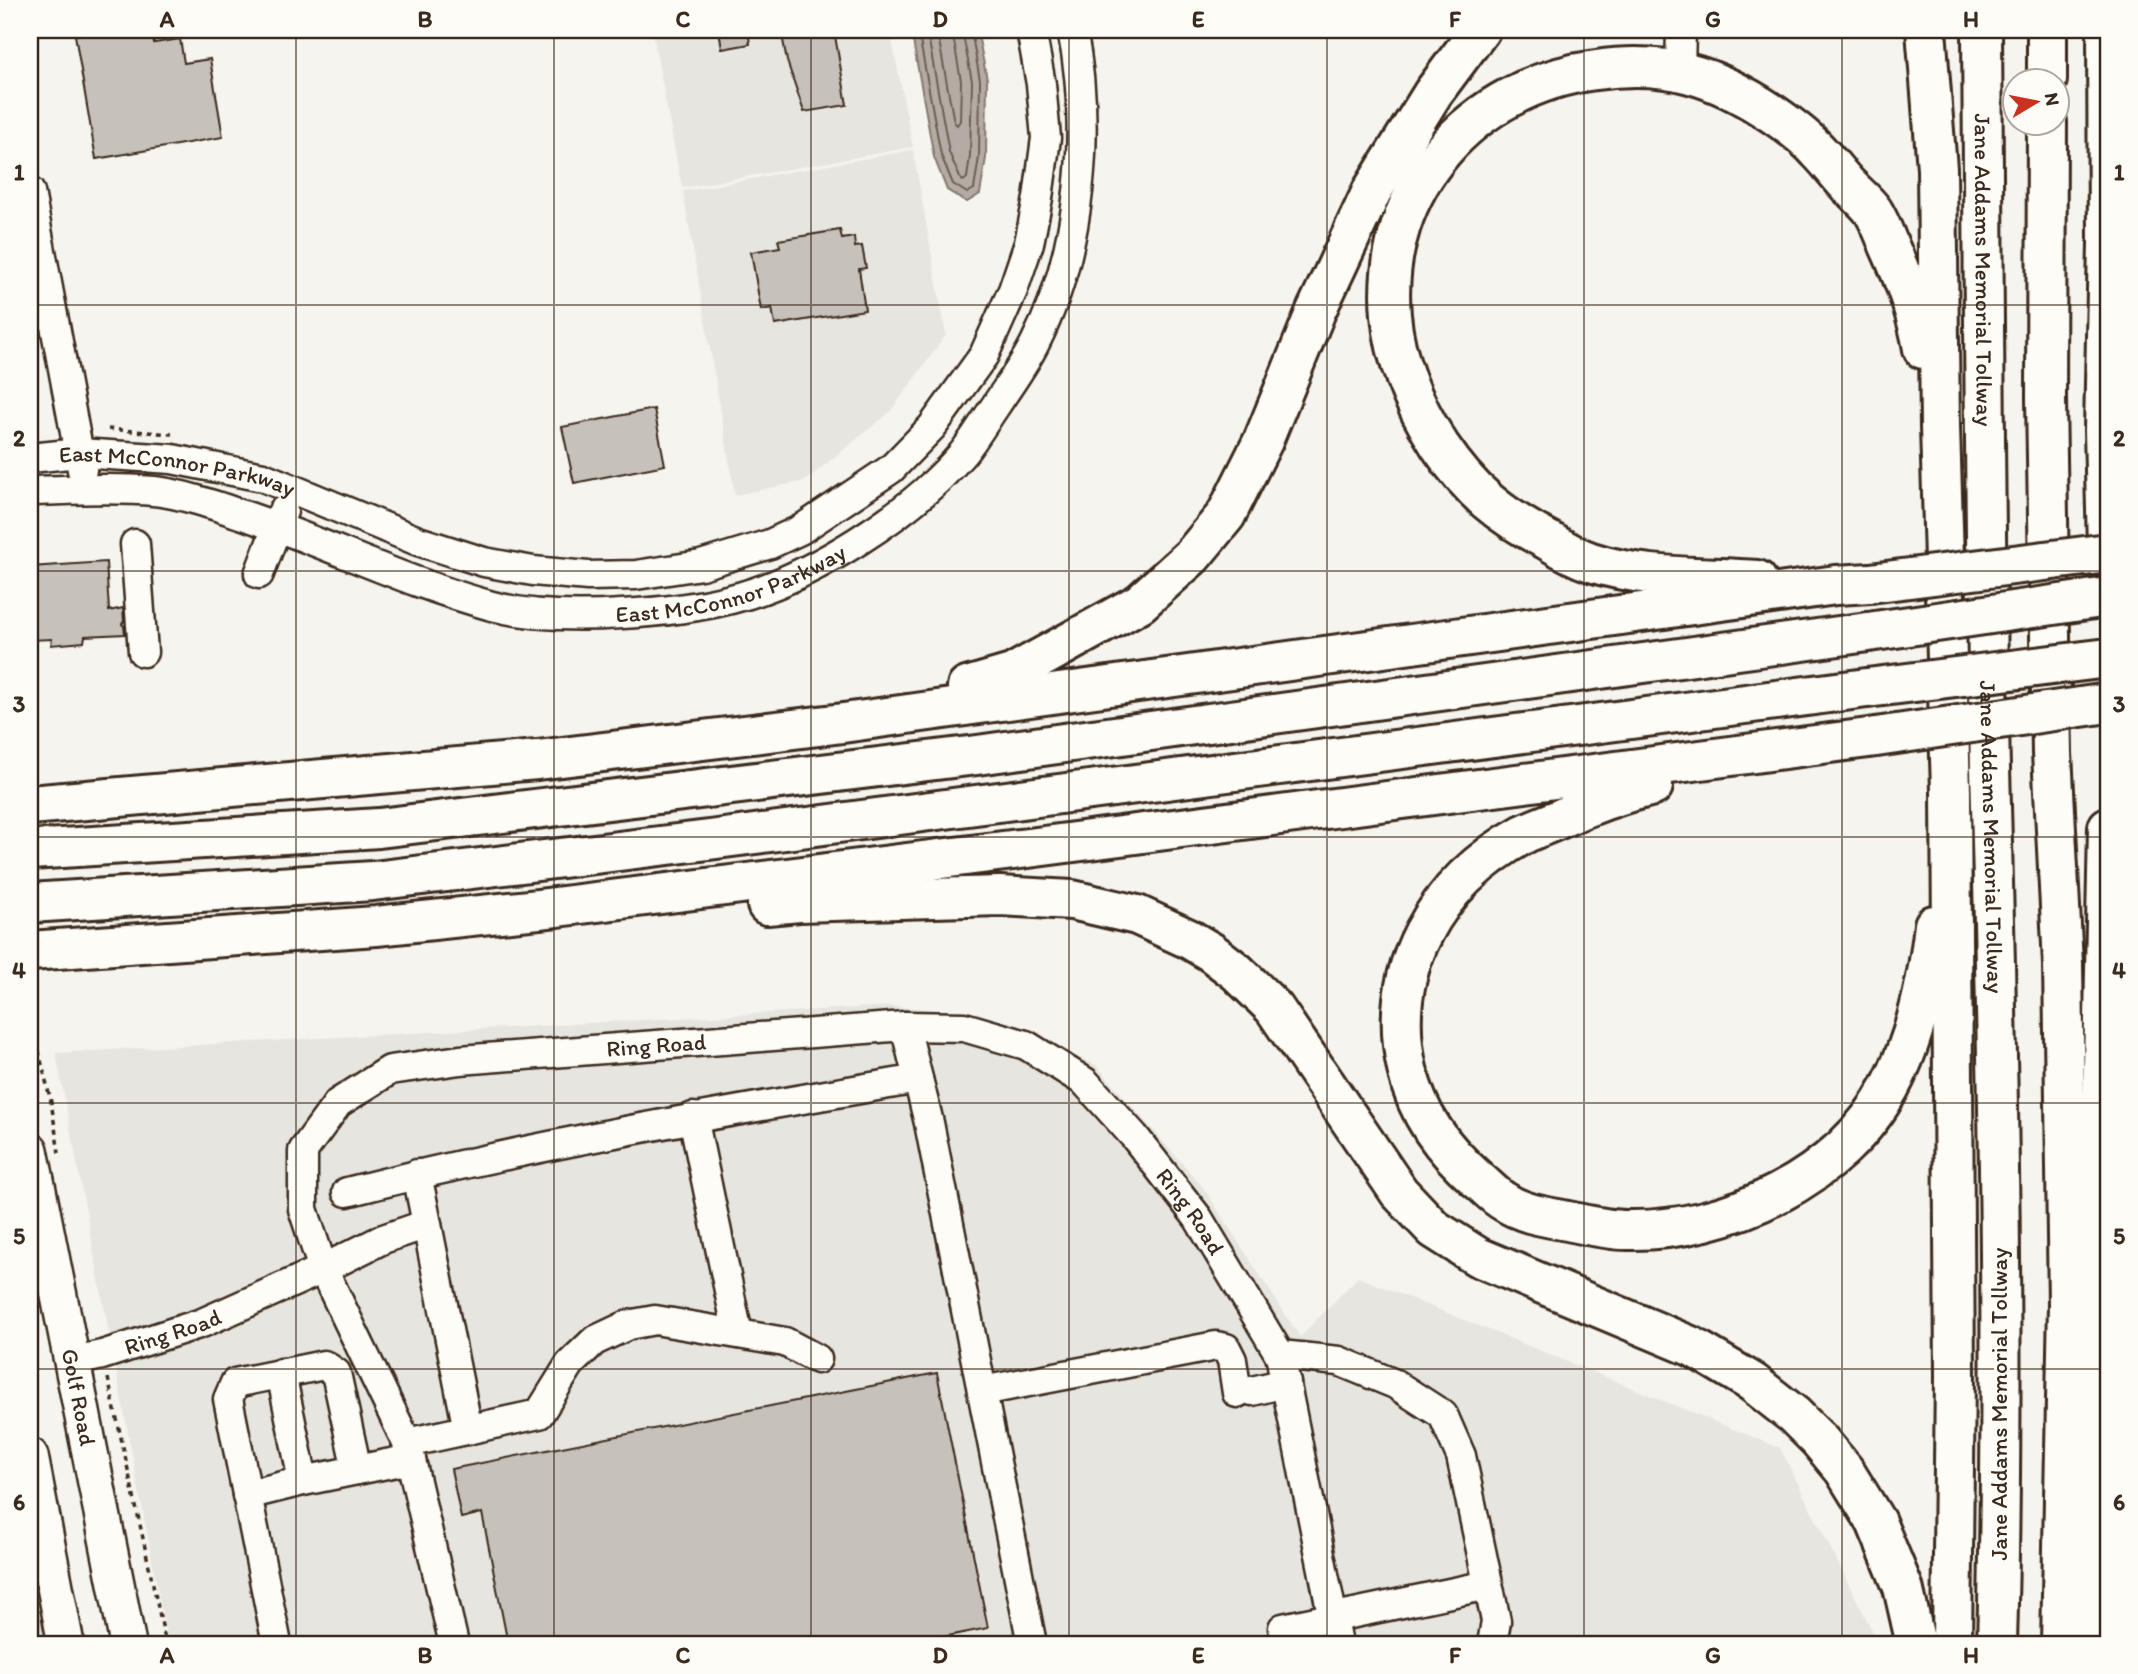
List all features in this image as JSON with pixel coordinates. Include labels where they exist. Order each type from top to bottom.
[{"type":"highway","points":[[843,723],[1012,674],[1140,603],[1192,556],[1226,515],[1257,453],[1316,311],[1372,191],[1433,93],[1480,30]]},
{"type":"highway","points":[[1926,30],[1937,169],[1940,427],[1951,791],[1955,1335],[1952,1644]]},
{"type":"highway","name":"Jane Addams Memorial Tollway","points":[[1982,30],[1986,497],[2000,1363],[1997,1644]]},
{"type":"highway","points":[[2047,30],[2047,66]]},
{"type":"highway","points":[[2107,30],[2108,586]]},
{"type":"highway","points":[[1853,584],[1630,572],[1589,561],[1555,545],[1489,505],[1457,471],[1422,419],[1399,358],[1391,313],[1392,264],[1403,219],[1430,164],[1488,108],[1518,92],[1566,74],[1655,66],[1716,82],[1753,100],[1789,125],[1818,150],[1872,210],[1915,309],[1940,427]]},
{"type":"highway","points":[[2047,136],[2046,399],[2053,753],[2063,964],[2068,1304],[2061,1644]]},
{"type":"highway","points":[[30,805],[537,760],[843,723],[1853,584],[2108,553]]},
{"type":"highway","points":[[30,850],[407,824],[978,755],[2108,597]]},
{"type":"highway","points":[[34,902],[387,880],[709,841],[2108,658]]},
{"type":"highway","points":[[42,950],[376,926],[548,908],[1876,737],[2108,703]]},
{"type":"highway","points":[[1818,744],[1595,802],[1524,834],[1496,853],[1460,883],[1432,917],[1412,955],[1402,1000],[1403,1047],[1413,1093],[1437,1138],[1449,1153],[1506,1203],[1541,1216],[1601,1228],[1661,1229],[1687,1226],[1756,1204],[1805,1176],[1839,1150],[1870,1116],[1890,1088],[1916,1018],[1932,944],[1951,791]]},
{"type":"highway","points":[[2091,1644],[2108,827]]},
{"type":"highway","points":[[548,908],[693,913],[799,902],[1033,897],[1072,900],[1137,915],[1189,939],[1237,971],[1275,1007],[1399,1192],[1434,1229],[1478,1257],[1693,1347],[1752,1382],[1794,1415],[1844,1470],[1876,1522],[1903,1587],[1916,1644]]},
{"type":"main road","name":"Golf Road","points":[[30,1150],[128,1644]]},
{"type":"main road","points":[[30,1456],[66,1644]]},
{"type":"street","name":"East McConnor Parkway","points":[[30,458],[79,453],[172,459],[263,477],[418,541],[484,562],[533,571],[588,576],[636,575],[701,565],[770,544],[800,530],[891,469],[932,428],[984,355],[1013,290],[1029,243],[1038,198],[1045,138],[1041,84],[1031,30]]},
{"type":"street","name":"East McConnor Parkway","points":[[30,491],[156,491],[224,509],[277,527],[409,579],[494,607],[568,617],[691,608],[732,599],[793,576],[848,547],[888,520],[962,454],[1035,343],[1063,265],[1082,165],[1083,121],[1072,30]]},
{"type":"street","points":[[1680,71],[1681,30]]},
{"type":"street","points":[[30,192],[86,489]]},
{"type":"street","points":[[259,574],[291,489]]},
{"type":"street","points":[[135,544],[143,652]]},
{"type":"street","points":[[905,1026],[929,1123],[1032,1644]]},
{"type":"street","name":"Ring Road","points":[[70,1362],[102,1355],[202,1324],[323,1269],[303,1209],[303,1151],[338,1103],[390,1070],[460,1060],[905,1026],[964,1027],[1026,1045],[1085,1082],[1134,1136],[1198,1218],[1280,1355],[1336,1631]]},
{"type":"street","points":[[347,1192],[417,1174],[693,1117],[918,1079]]},
{"type":"street","points":[[693,1117],[738,1334]]},
{"type":"street","points":[[417,1174],[468,1430]]},
{"type":"street","points":[[427,1224],[383,1239],[323,1269],[409,1451],[454,1644]]},
{"type":"street","points":[[247,1495],[357,1470],[468,1430],[539,1414],[570,1364],[594,1340],[628,1325],[655,1320],[785,1342],[817,1359]]},
{"type":"street","points":[[982,1391],[1216,1346],[1226,1348],[1245,1392],[1286,1384]]},
{"type":"street","points":[[1280,1355],[1339,1361],[1395,1384],[1443,1415],[1461,1456],[1496,1621],[1492,1644]]},
{"type":"street","points":[[277,1644],[228,1399],[235,1383],[324,1365],[336,1373],[357,1470]]},
{"type":"street","points":[[281,1373],[303,1481]]},
{"type":"street","points":[[1283,1628],[1336,1631],[1488,1585]]},
{"type":"path","points":[[108,429],[179,436]]},
{"type":"path","points":[[110,1383],[166,1644]]},
{"type":"shaded area","points":[[652,30],[890,30],[913,147],[682,188]]},
{"type":"shaded area","points":[[913,150],[946,335],[890,412],[805,481],[735,495],[683,191]]},
{"type":"shaded area","points":[[891,1006],[979,1013],[1096,1065],[1203,1187],[1300,1337],[1358,1277],[1780,1448],[1879,1644],[168,1644],[56,1053]]},
{"type":"shaded area","points":[[30,1450],[66,1644],[30,1644]]},
{"type":"water","points":[[911,30],[977,30],[987,79],[986,158],[980,194],[967,202],[947,190],[934,157]]},
{"type":"building","points":[[108,30],[151,30],[154,43],[180,39],[184,63],[210,59],[223,137],[96,159],[75,35]]},
{"type":"building","points":[[719,30],[748,30],[750,44],[722,49]]},
{"type":"building","points":[[781,30],[834,30],[847,105],[804,112],[787,61]]},
{"type":"building","points":[[840,230],[842,239],[854,237],[855,247],[862,246],[866,268],[859,269],[865,310],[775,325],[772,308],[761,310],[751,252],[780,247],[778,240]]},
{"type":"building","points":[[654,409],[665,465],[574,483],[562,427]]},
{"type":"building","points":[[106,562],[109,611],[123,608],[122,624],[125,634],[85,636],[84,642],[51,645],[52,639],[30,640],[30,567]]},
{"type":"building","points":[[937,1373],[988,1628],[908,1644],[508,1644],[482,1513],[461,1518],[451,1469]]}]
